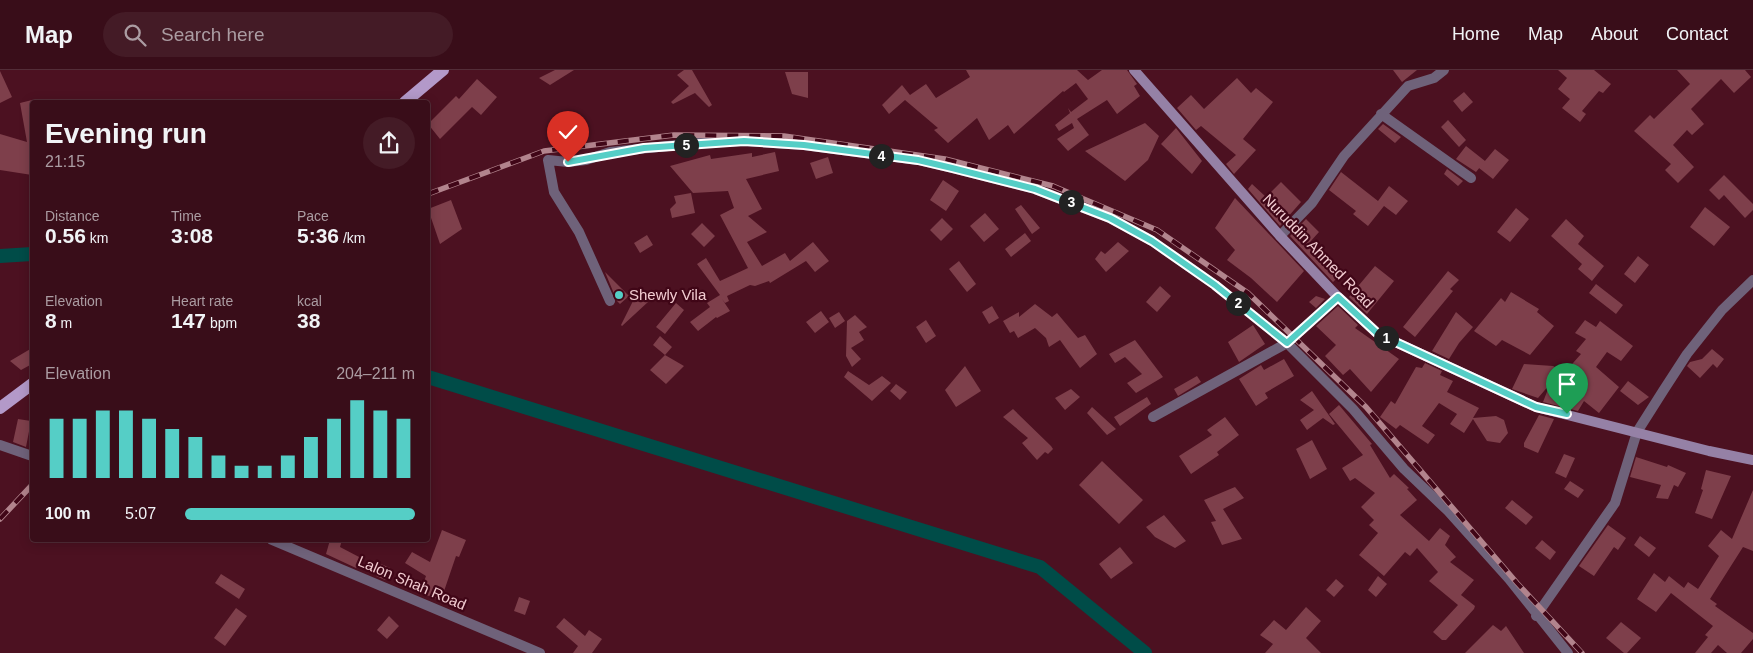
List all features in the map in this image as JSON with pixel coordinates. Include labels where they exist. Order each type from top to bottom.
[{"type":"main road","points":[[406,100],[443,70]]},
{"type":"main road","name":"Nuruddin Ahmed Road","points":[[1134,70],[1280,236],[1338,297],[1378,334],[1536,407],[1753,460]]},
{"type":"main road","points":[[0,408],[30,386]]},
{"type":"street","points":[[1280,236],[1312,203],[1344,156],[1408,86],[1434,78],[1444,70]]},
{"type":"street","points":[[1382,114],[1471,178]]},
{"type":"street","points":[[610,301],[579,232],[554,192],[548,160],[568,162],[586,160],[610,152],[697,143],[767,142],[937,164],[1035,189],[1090,209],[1110,218],[1170,253],[1251,312],[1287,343],[1353,409],[1404,470],[1448,511],[1509,579],[1536,616],[1568,653]]},
{"type":"street","points":[[1536,616],[1615,503],[1637,432],[1687,354],[1722,310],[1753,280]]},
{"type":"street","points":[[1153,417],[1287,343],[1338,297]]},
{"type":"street","points":[[0,445],[30,455]]},
{"type":"street","name":"Lalon Shah Road","points":[[277,542],[540,653]]},
{"type":"building","points":[[555,70],[574,70],[550,85],[539,78]]},
{"type":"building","points":[[684,70],[692,70],[712,105],[709,107],[695,93],[673,104],[671,102],[689,86],[677,75]]},
{"type":"building","points":[[966,70],[1077,70],[1088,80],[1102,70],[1127,70],[1137,84],[1134,86],[1140,96],[1117,114],[1107,100],[1077,119],[1089,135],[1068,151],[1057,139],[1074,128],[1072,123],[1059,131],[1055,125],[1070,113],[1068,108],[1071,112],[1088,99],[1076,83],[1063,91],[1014,134],[1008,125],[989,140],[977,118],[948,143],[934,130],[938,128],[905,100],[889,114],[882,105],[902,85],[910,95],[926,84],[936,98],[970,77]]},
{"type":"building","points":[[1393,70],[1417,70],[1402,82]]},
{"type":"building","points":[[1558,70],[1594,70],[1611,84],[1603,93],[1599,91],[1582,111],[1586,114],[1580,122],[1562,108],[1570,99],[1558,89],[1567,78]]},
{"type":"building","points":[[1677,70],[1745,70],[1751,77],[1734,93],[1721,79],[1691,109],[1704,124],[1692,135],[1687,130],[1673,145],[1694,167],[1678,183],[1665,170],[1671,164],[1634,131],[1650,115],[1654,119],[1690,84]]},
{"type":"building","points":[[0,71],[12,97],[0,103]]},
{"type":"building","points":[[785,72],[808,72],[808,98],[792,94]]},
{"type":"building","points":[[1237,78],[1251,93],[1256,88],[1273,102],[1243,139],[1256,150],[1234,174],[1226,164],[1236,155],[1201,126],[1196,130],[1177,108],[1191,95],[1204,109]]},
{"type":"building","points":[[477,79],[497,97],[481,115],[472,107],[440,139],[430,126],[430,122],[456,96],[459,99]]},
{"type":"building","points":[[1464,92],[1473,102],[1462,112],[1453,101]]},
{"type":"building","points":[[30,100],[30,175],[0,170],[0,134],[27,142],[20,103]]},
{"type":"building","points":[[1448,120],[1466,140],[1459,147],[1441,127]]},
{"type":"building","points":[[1145,123],[1159,136],[1148,160],[1125,181],[1085,151]]},
{"type":"building","points":[[1383,124],[1401,137],[1395,143],[1378,129]]},
{"type":"building","points":[[1176,128],[1202,161],[1192,174],[1161,144]]},
{"type":"building","points":[[1466,146],[1485,161],[1476,172],[1456,159]]},
{"type":"building","points":[[1495,149],[1509,160],[1493,179],[1479,168]]},
{"type":"building","points":[[775,152],[779,171],[746,179],[762,209],[748,216],[767,232],[747,242],[762,266],[785,253],[790,261],[813,242],[829,261],[815,272],[806,261],[770,283],[769,281],[755,286],[750,285],[727,296],[729,301],[725,303],[722,299],[730,311],[716,317],[698,331],[690,322],[710,307],[707,303],[720,295],[697,264],[706,258],[720,281],[748,268],[720,215],[734,208],[728,191],[693,193],[670,166],[710,155],[711,159],[752,153],[752,157]]},
{"type":"building","points":[[828,157],[833,173],[816,179],[810,163]]},
{"type":"building","points":[[1447,169],[1463,181],[1458,186],[1444,174]]},
{"type":"building","points":[[1341,172],[1378,201],[1389,186],[1408,201],[1396,215],[1384,206],[1368,226],[1353,214],[1356,211],[1329,190]]},
{"type":"building","points":[[1724,175],[1753,204],[1753,210],[1745,218],[1724,195],[1719,200],[1709,190]]},
{"type":"building","points":[[943,180],[959,191],[946,211],[930,200]]},
{"type":"building","points":[[1281,182],[1301,202],[1280,226],[1248,189],[1252,184],[1266,197]]},
{"type":"building","points":[[691,193],[695,213],[672,218],[670,209],[676,203],[674,196]]},
{"type":"building","points":[[1235,198],[1304,271],[1277,302],[1251,278],[1227,260],[1235,250],[1215,228]]},
{"type":"building","points":[[451,200],[462,229],[440,244],[430,215],[430,208]]},
{"type":"building","points":[[1021,205],[1040,228],[1032,234],[1015,209]]},
{"type":"building","points":[[1705,207],[1730,227],[1714,246],[1690,227]]},
{"type":"building","points":[[1516,208],[1529,219],[1510,242],[1497,232]]},
{"type":"building","points":[[985,213],[999,229],[984,242],[970,226]]},
{"type":"building","points":[[942,218],[953,229],[941,241],[930,230]]},
{"type":"building","points":[[1306,219],[1319,232],[1310,242],[1340,275],[1333,282],[1290,236]]},
{"type":"building","points":[[1566,219],[1584,236],[1578,244],[1604,266],[1592,281],[1578,269],[1582,264],[1551,236]]},
{"type":"building","points":[[702,223],[715,236],[704,247],[691,234]]},
{"type":"building","points":[[1025,233],[1031,241],[1011,257],[1005,249]]},
{"type":"building","points":[[647,235],[653,245],[640,253],[634,243]]},
{"type":"building","points":[[1118,242],[1129,251],[1106,272],[1095,259],[1101,251],[1105,254]]},
{"type":"building","points":[[1638,256],[1649,265],[1635,283],[1624,274]]},
{"type":"building","points":[[959,261],[976,284],[967,292],[949,269]]},
{"type":"building","points":[[1375,266],[1394,281],[1367,314],[1349,297]]},
{"type":"building","points":[[1448,271],[1459,280],[1450,289],[1453,291],[1415,337],[1403,327]]},
{"type":"building","name":"Shewly Vila","points":[[605,272],[629,296],[620,304],[617,301]]},
{"type":"building","points":[[1596,284],[1623,305],[1616,314],[1589,293]]},
{"type":"building","points":[[1160,286],[1171,296],[1157,312],[1146,302]]},
{"type":"building","points":[[1511,292],[1539,309],[1537,312],[1554,326],[1530,355],[1502,340],[1496,346],[1474,331],[1501,298],[1505,302]]},
{"type":"building","points":[[636,295],[648,302],[622,326],[621,325]]},
{"type":"building","points":[[1316,296],[1325,299],[1316,308],[1309,302]]},
{"type":"building","points":[[676,303],[684,310],[665,334],[656,327]]},
{"type":"building","points":[[1035,304],[1052,317],[1057,313],[1078,338],[1085,335],[1097,354],[1080,368],[1060,340],[1049,347],[1046,338],[1035,328],[1018,338],[1014,331],[1010,333],[1003,321],[1019,312],[1019,317]]},
{"type":"building","points":[[992,306],[999,318],[989,324],[982,312]]},
{"type":"building","points":[[1338,306],[1358,325],[1355,328],[1399,359],[1371,392],[1350,369],[1343,375],[1325,356],[1336,345],[1316,326]]},
{"type":"building","points":[[821,311],[829,322],[815,333],[806,322]]},
{"type":"building","points":[[839,312],[845,321],[835,328],[829,318]]},
{"type":"building","points":[[1456,312],[1473,327],[1459,343],[1449,359],[1432,351]]},
{"type":"building","points":[[855,315],[867,327],[859,332],[864,340],[851,348],[861,359],[852,367],[846,356],[847,321]]},
{"type":"building","points":[[926,320],[936,336],[926,343],[916,327]]},
{"type":"building","points":[[1585,320],[1596,327],[1600,321],[1633,346],[1621,361],[1607,352],[1596,367],[1619,387],[1599,413],[1584,401],[1578,411],[1543,402],[1550,384],[1538,398],[1512,389],[1524,364],[1553,366],[1565,372],[1581,354],[1576,351],[1586,339],[1575,333]]},
{"type":"building","points":[[1253,325],[1265,344],[1239,362],[1228,342]]},
{"type":"building","points":[[660,336],[672,347],[665,355],[653,345]]},
{"type":"building","points":[[1135,340],[1163,377],[1136,393],[1127,383],[1142,374],[1125,357],[1115,363],[1109,354]]},
{"type":"building","points":[[30,349],[30,365],[21,370],[10,361]]},
{"type":"building","points":[[1712,349],[1724,359],[1717,368],[1713,364],[1700,378],[1687,366],[1690,362],[1702,359]]},
{"type":"building","points":[[665,355],[684,366],[666,384],[650,370]]},
{"type":"building","points":[[1284,359],[1294,376],[1265,393],[1268,398],[1256,406],[1239,379],[1261,365],[1264,370]]},
{"type":"building","points":[[1425,363],[1442,371],[1440,375],[1453,381],[1447,392],[1479,408],[1473,418],[1496,416],[1504,420],[1508,433],[1500,443],[1487,441],[1473,419],[1464,433],[1450,424],[1457,414],[1439,403],[1422,426],[1435,435],[1428,444],[1400,425],[1396,429],[1380,417],[1391,401],[1395,404],[1416,367],[1422,368]]},
{"type":"building","points":[[965,366],[981,391],[956,407],[945,390]]},
{"type":"building","points":[[848,371],[869,385],[882,376],[891,383],[872,401],[844,377]]},
{"type":"building","points":[[1197,376],[1201,382],[1178,396],[1174,389]]},
{"type":"building","points":[[1628,381],[1649,397],[1638,405],[1620,391]]},
{"type":"building","points":[[896,384],[907,392],[900,400],[890,391]]},
{"type":"building","points":[[1071,389],[1080,397],[1065,410],[1055,398]]},
{"type":"building","points":[[1312,391],[1335,424],[1333,425],[1323,418],[1307,430],[1300,420],[1314,410],[1300,400]]},
{"type":"building","points":[[1147,397],[1151,404],[1120,426],[1114,417]]},
{"type":"building","points":[[1339,405],[1372,444],[1370,445],[1390,478],[1394,474],[1409,488],[1407,489],[1417,500],[1400,515],[1429,541],[1440,528],[1450,536],[1445,545],[1456,557],[1450,562],[1474,580],[1461,595],[1475,606],[1474,609],[1446,640],[1442,640],[1433,632],[1458,605],[1429,581],[1438,572],[1417,548],[1410,556],[1405,552],[1384,576],[1359,555],[1378,533],[1369,525],[1374,520],[1361,507],[1375,493],[1355,478],[1350,481],[1342,468],[1363,455],[1329,414]]},
{"type":"building","points":[[1092,407],[1116,429],[1107,435],[1087,413]]},
{"type":"building","points":[[1013,409],[1051,446],[1053,449],[1048,454],[1045,452],[1037,460],[1022,443],[1028,438],[1003,417]]},
{"type":"building","points":[[1539,415],[1554,419],[1538,453],[1524,447],[1524,443]]},
{"type":"building","points":[[1225,417],[1239,435],[1217,452],[1219,455],[1191,474],[1179,456],[1212,435],[1207,430]]},
{"type":"building","points":[[18,419],[30,421],[26,447],[13,442]]},
{"type":"building","points":[[1312,440],[1327,469],[1310,479],[1296,449]]},
{"type":"building","points":[[1564,454],[1575,458],[1566,478],[1555,473]]},
{"type":"building","points":[[1636,457],[1667,467],[1668,465],[1686,473],[1678,487],[1674,485],[1668,499],[1656,498],[1661,485],[1630,477]]},
{"type":"building","points":[[1102,461],[1143,500],[1119,524],[1079,485]]},
{"type":"building","points":[[1706,470],[1731,476],[1712,519],[1695,513],[1703,490],[1701,489]]},
{"type":"building","points":[[1570,481],[1584,490],[1578,498],[1564,489]]},
{"type":"building","points":[[1235,487],[1244,498],[1223,509],[1242,539],[1222,545],[1211,522],[1216,521],[1204,500]]},
{"type":"building","points":[[1753,490],[1753,551],[1743,547],[1710,599],[1717,604],[1715,606],[1753,633],[1753,639],[1741,653],[1727,653],[1718,645],[1711,653],[1695,653],[1708,637],[1705,635],[1713,626],[1671,593],[1656,612],[1637,599],[1654,573],[1665,582],[1669,576],[1684,588],[1688,582],[1698,589],[1719,556],[1708,546],[1721,530],[1732,539]]},
{"type":"building","points":[[1512,500],[1533,517],[1526,525],[1505,508]]},
{"type":"building","points":[[1164,515],[1186,541],[1175,548],[1155,537],[1146,527]]},
{"type":"building","points":[[1608,525],[1626,538],[1618,550],[1614,547],[1594,576],[1579,566]]},
{"type":"building","points":[[442,530],[466,540],[459,557],[456,556],[441,600],[420,593],[426,576],[405,563],[412,552],[430,562]]},
{"type":"building","points":[[1640,536],[1656,548],[1649,557],[1634,545]]},
{"type":"building","points":[[1542,540],[1556,552],[1550,560],[1535,548]]},
{"type":"building","points":[[329,542],[341,542],[340,547],[361,558],[356,568],[326,554]]},
{"type":"building","points":[[1120,547],[1133,563],[1111,579],[1099,564]]},
{"type":"building","points":[[381,564],[390,568],[385,580],[376,576]]},
{"type":"building","points":[[221,574],[245,589],[239,599],[215,583]]},
{"type":"building","points":[[1378,576],[1387,584],[1376,597],[1368,590]]},
{"type":"building","points":[[1336,579],[1344,586],[1334,597],[1326,590]]},
{"type":"building","points":[[519,597],[530,601],[525,615],[514,611]]},
{"type":"building","points":[[1306,607],[1321,621],[1306,638],[1321,653],[1265,653],[1273,644],[1260,635],[1274,620],[1286,630]]},
{"type":"building","points":[[236,608],[247,616],[225,646],[214,638]]},
{"type":"building","points":[[389,616],[399,626],[387,639],[377,630]]},
{"type":"building","points":[[564,618],[585,636],[589,630],[602,639],[592,653],[573,653],[578,646],[556,627]]},
{"type":"building","points":[[1621,622],[1641,638],[1627,653],[1624,653],[1606,638]]},
{"type":"building","points":[[1493,625],[1501,631],[1506,626],[1524,653],[1465,653]]},
{"type":"waterway","points":[[0,256],[30,254]]},
{"type":"waterway","points":[[430,378],[1040,567],[1145,653]]},
{"type":"railway","points":[[430,193],[544,151],[674,135],[784,136],[945,159],[1053,186],[1157,230],[1248,293],[1366,407],[1517,583],[1582,653]]},
{"type":"railway","points":[[0,519],[30,487]]},
{"type":"place","name":"Shewly Vila","points":[[619,295]]},
{"type":"route","points":[[568,162],[586,160],[610,152],[644,148],[668,148],[697,143],[744,141],[804,145],[937,164],[1035,189],[1110,218],[1152,241],[1215,285],[1251,312],[1287,343],[1315,320],[1338,297],[1378,334],[1536,407],[1567,414]]}]
